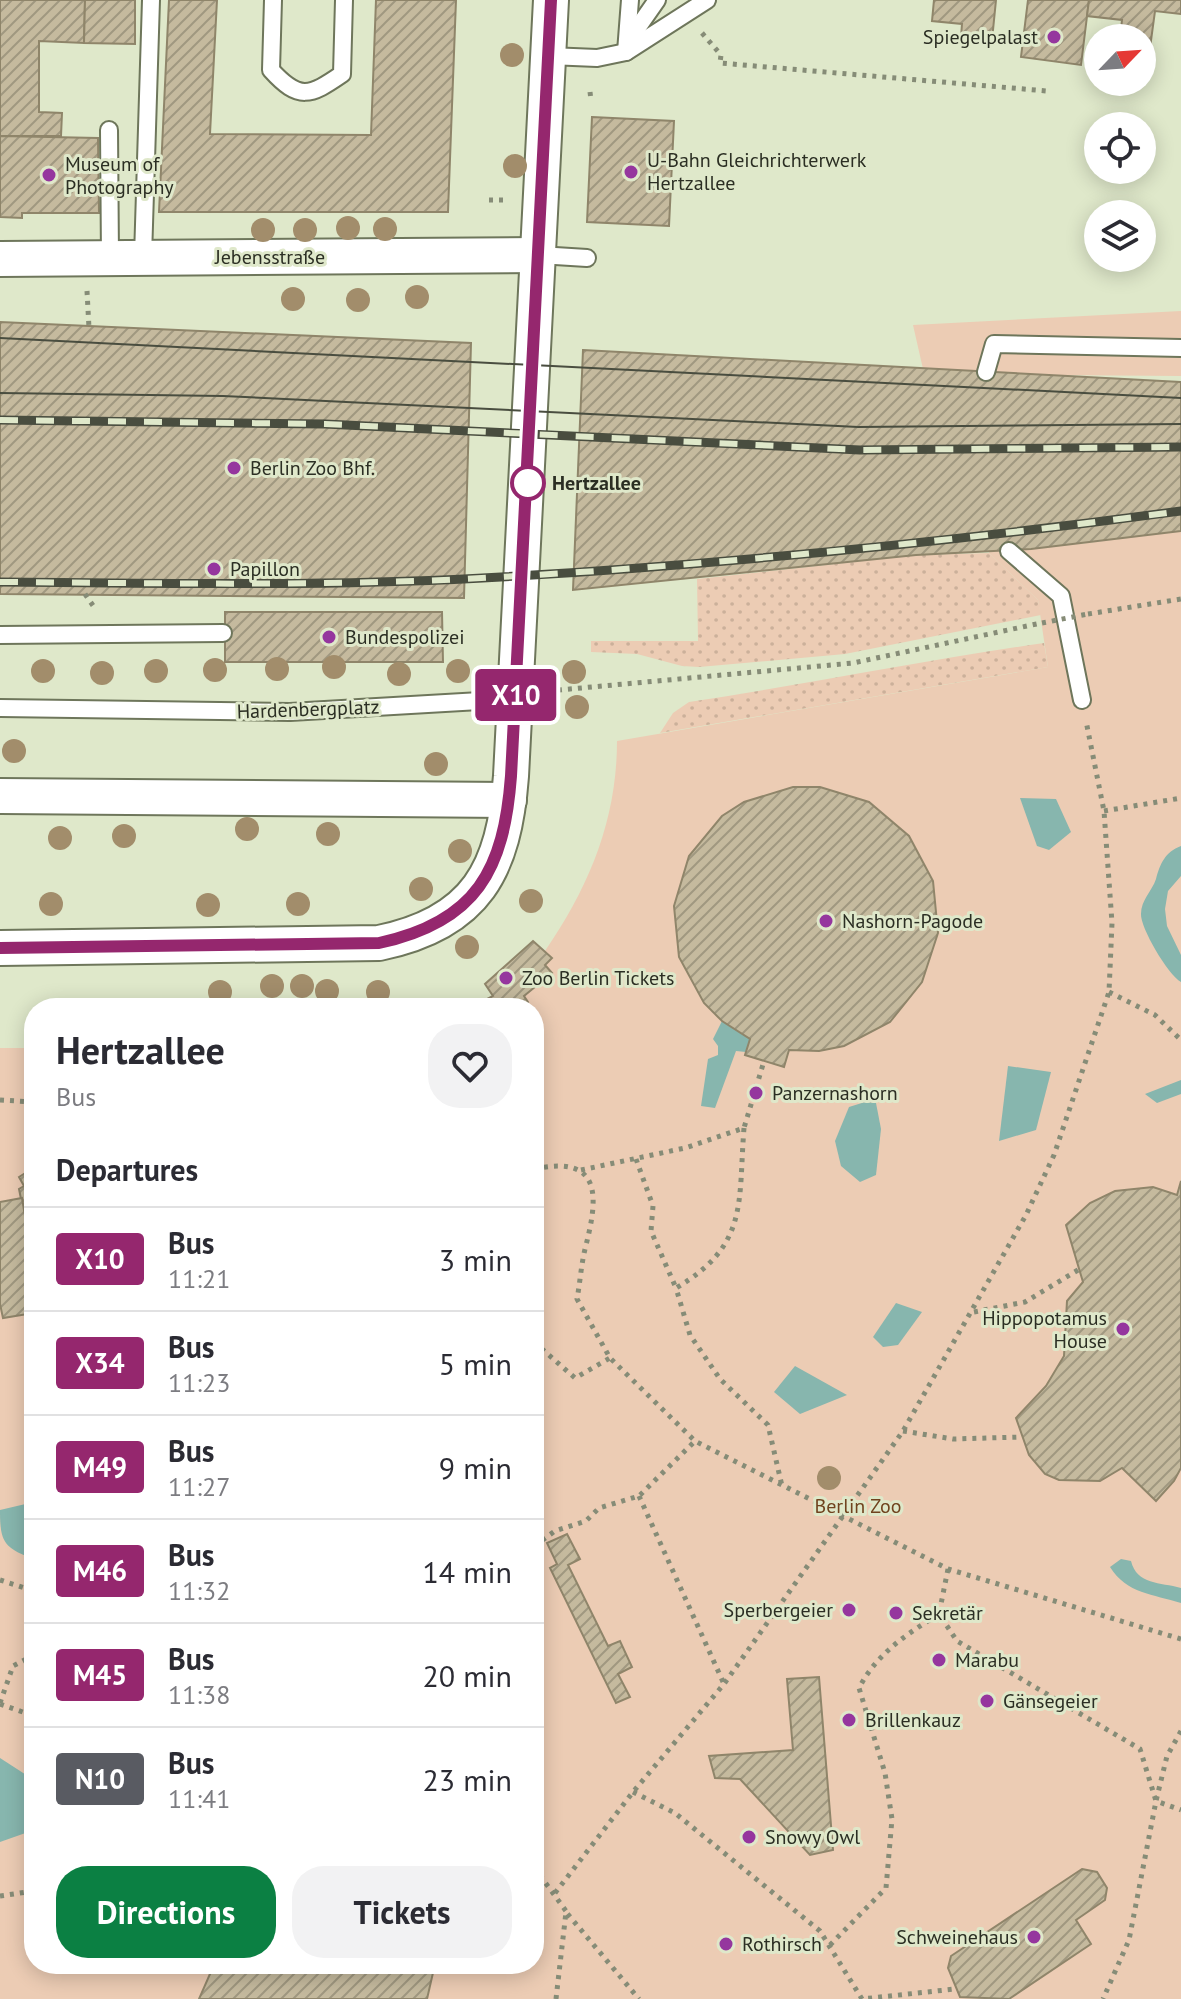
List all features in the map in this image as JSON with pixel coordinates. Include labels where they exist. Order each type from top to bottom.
[{"type":"street","points":[[0,948],[349,944],[398,939],[443,919],[479,888],[492,872],[503,840],[509,800],[516,699],[551,0]]},
{"type":"street","name":"Jebensstraße","points":[[0,259],[539,255]]},
{"type":"street","points":[[0,796],[509,800]]},
{"type":"lane","points":[[126,258],[151,0]]},
{"type":"lane","points":[[273,0],[271,70],[286,87],[300,93],[319,90],[342,74],[344,0]]},
{"type":"lane","points":[[627,47],[630,0]]},
{"type":"lane","points":[[627,47],[657,0]]},
{"type":"lane","points":[[549,56],[597,58],[627,47],[707,0]]},
{"type":"lane","points":[[109,130],[126,258]]},
{"type":"lane","points":[[539,255],[587,258]]},
{"type":"lane","points":[[986,372],[994,344],[1181,348]]},
{"type":"lane","points":[[1009,551],[1061,596],[1082,700]]},
{"type":"lane","points":[[0,635],[223,633]]},
{"type":"lane","name":"Hardenbergplatz","points":[[0,708],[290,712],[516,699]]},
{"type":"path","points":[[702,33],[721,55],[720,63],[1047,91]]},
{"type":"path","points":[[590,92],[591,100]]},
{"type":"path","points":[[555,689],[853,663],[1088,614],[1181,599]]},
{"type":"path","points":[[555,1893],[633,1792],[724,1684],[841,1514],[903,1431],[973,1312],[1026,1215],[1054,1155],[1109,992],[1112,923],[1104,811],[1082,700]]},
{"type":"path","points":[[1104,811],[1181,798]]},
{"type":"path","points":[[1109,992],[1155,1015],[1181,1040]]},
{"type":"path","points":[[676,1288],[694,1278],[728,1246],[737,1216],[744,1128],[764,1061]]},
{"type":"path","points":[[0,1100],[24,1101]]},
{"type":"path","points":[[544,1168],[567,1165],[581,1170],[685,1148],[744,1128]]},
{"type":"path","points":[[636,1159],[653,1206],[651,1231],[676,1288],[690,1335],[720,1379],[768,1425],[782,1486]]},
{"type":"path","points":[[581,1170],[595,1191],[596,1209],[577,1299],[610,1358],[695,1441],[948,1569],[1181,1639]]},
{"type":"path","points":[[973,1312],[1025,1302],[1078,1270]]},
{"type":"path","points":[[544,1351],[575,1378],[610,1358]]},
{"type":"path","points":[[903,1431],[953,1439],[1021,1437]]},
{"type":"path","points":[[544,1539],[555,1531],[586,1521],[599,1508],[639,1496],[695,1441]]},
{"type":"path","points":[[639,1496],[724,1684]]},
{"type":"path","points":[[948,1569],[939,1614],[957,1641],[1140,1749],[1156,1801]]},
{"type":"path","points":[[0,1580],[24,1588]]},
{"type":"path","points":[[830,1945],[886,1888],[892,1819],[885,1773],[859,1688],[871,1665],[907,1634],[939,1614]]},
{"type":"path","points":[[24,1660],[13,1666],[0,1703],[24,1712]]},
{"type":"path","points":[[1103,1999],[1129,1940],[1167,1756],[1181,1731]]},
{"type":"path","points":[[633,1792],[675,1813],[820,1931],[862,1999],[955,1989]]},
{"type":"path","points":[[1156,1801],[1181,1810]]},
{"type":"path","points":[[544,1879],[566,1912],[639,1999]]},
{"type":"path","points":[[0,1896],[24,1892]]},
{"type":"path","points":[[556,1999],[566,1912]]},
{"type":"green space","name":"Berlin Zoo","points":[[1181,311],[1181,376],[1049,375],[1079,544],[1181,531],[1181,1999],[0,1999],[0,1048],[24,1048],[24,1974],[544,1974],[544,998],[488,998],[492,996],[485,984],[533,941],[545,951],[575,902],[598,852],[606,825],[616,770],[617,741],[1048,667],[1038,600],[989,553],[989,526],[923,369],[913,325]]},
{"type":"green space","points":[[989,553],[1038,600],[1041,615],[845,654],[699,667],[682,666],[637,654],[591,652],[591,641],[698,641],[697,579],[916,555]]},
{"type":"green space","points":[[1044,643],[1048,667],[660,733],[673,713],[689,702]]},
{"type":"water","points":[[1020,798],[1056,799],[1071,832],[1049,850],[1037,846]]},
{"type":"water","points":[[1181,846],[1181,876],[1168,891],[1165,909],[1167,926],[1181,955],[1181,982],[1156,950],[1141,914],[1164,859]]},
{"type":"water","points":[[722,1021],[750,1039],[746,1052],[736,1051],[715,1108],[701,1106],[708,1059],[718,1055],[718,1046],[713,1039]]},
{"type":"water","points":[[1008,1066],[1051,1072],[1036,1130],[999,1141]]},
{"type":"water","points":[[1181,1080],[1181,1094],[1157,1103],[1145,1094]]},
{"type":"water","points":[[865,1102],[876,1103],[881,1129],[876,1175],[860,1182],[841,1166],[835,1141],[849,1107]]},
{"type":"water","points":[[896,1303],[922,1312],[898,1345],[883,1347],[873,1337]]},
{"type":"water","points":[[795,1366],[847,1395],[800,1414],[774,1392]]},
{"type":"water","points":[[24,1504],[24,1555],[5,1542],[0,1510]]},
{"type":"water","points":[[1121,1559],[1131,1561],[1144,1579],[1181,1588],[1181,1603],[1141,1592],[1124,1583],[1110,1567]]},
{"type":"water","points":[[0,1758],[24,1774],[24,1834],[0,1842]]},
{"type":"building","points":[[0,0],[85,0],[84,43],[39,41],[39,112],[62,113],[61,136],[0,136]]},
{"type":"building","points":[[85,0],[135,0],[135,44],[84,43]]},
{"type":"building","points":[[169,0],[217,0],[210,134],[371,135],[376,0],[456,0],[448,212],[159,212]]},
{"type":"building","points":[[934,0],[996,0],[992,40],[961,37],[962,24],[932,21]]},
{"type":"building","name":"Spiegelpalast","points":[[1028,0],[1089,0],[1081,65],[1021,57]]},
{"type":"building","points":[[1089,0],[1181,0],[1181,14],[1155,11],[1153,24],[1122,24],[1122,20],[1087,16]]},
{"type":"building","name":"U-Bahn Gleichrichterwerk Hertzallee","points":[[592,117],[674,121],[669,226],[587,222]]},
{"type":"building","name":"Museum of Photography","points":[[0,136],[98,138],[99,213],[22,213],[22,218],[0,217]]},
{"type":"building","name":"Berlin Zoo Bhf.","points":[[0,322],[471,343],[464,598],[0,594]]},
{"type":"building","points":[[583,350],[1181,382],[1181,531],[1031,549],[916,555],[573,590]]},
{"type":"building","points":[[225,612],[442,612],[443,662],[225,662]]},
{"type":"building","points":[[793,787],[820,787],[869,802],[909,836],[933,881],[938,933],[922,982],[890,1022],[844,1046],[819,1051],[789,1050],[784,1067],[745,1055],[750,1039],[722,1021],[704,1003],[679,957],[674,906],[689,856],[722,816],[744,802]]},
{"type":"building","points":[[533,941],[552,958],[545,965],[552,973],[525,998],[489,998],[493,996],[485,984]]},
{"type":"building","name":"Hippopotamus House","points":[[1181,1181],[1181,1468],[1156,1501],[1122,1468],[1100,1481],[1059,1480],[1045,1474],[1029,1455],[1016,1418],[1046,1386],[1064,1356],[1067,1301],[1083,1282],[1066,1225],[1090,1203],[1115,1191],[1153,1187],[1177,1195]]},
{"type":"building","points":[[24,1186],[24,1214],[19,1189]]},
{"type":"building","points":[[22,1198],[24,1210],[24,1315],[3,1318],[0,1304],[0,1202]]},
{"type":"building","points":[[567,1534],[580,1559],[568,1565],[608,1646],[620,1641],[632,1667],[618,1674],[630,1697],[616,1703],[550,1568],[557,1564],[547,1543]]},
{"type":"building","points":[[819,1677],[833,1850],[810,1855],[740,1779],[715,1778],[709,1756],[793,1750],[787,1679]]},
{"type":"building","name":"Schweinehaus","points":[[1082,1869],[1097,1872],[1107,1888],[1105,1900],[1076,1920],[1091,1944],[1009,1999],[960,1997],[948,1968],[951,1956]]},
{"type":"building","points":[[210,1974],[433,1974],[427,1999],[199,1999]]},
{"type":"tram line","points":[[0,338],[1181,398]]},
{"type":"tram line","points":[[0,393],[223,396],[858,427],[1181,424]]},
{"type":"railway","points":[[0,420],[325,424],[860,450],[1181,447]]},
{"type":"railway","points":[[0,582],[314,583],[501,577],[842,550],[1181,511]]},
{"type":"bus line","name":"X10","points":[[0,948],[379,943],[419,932],[443,919],[464,904],[492,872],[503,840],[511,776],[551,0]]},
{"type":"place","name":"Spiegelpalast","points":[[1054,37]]},
{"type":"place","name":"U-Bahn Gleichrichterwerk Hertzallee","points":[[631,172]]},
{"type":"place","name":"Museum of Photography","points":[[49,175]]},
{"type":"place","name":"Berlin Zoo Bhf.","points":[[234,468]]},
{"type":"place","name":"Hertzallee","points":[[528,483]]},
{"type":"place","name":"Papillon","points":[[214,569]]},
{"type":"place","name":"Bundespolizei","points":[[329,637]]},
{"type":"place","name":"Nashorn-Pagode","points":[[826,921]]},
{"type":"place","name":"Zoo Berlin Tickets","points":[[506,978]]},
{"type":"place","name":"Panzernashorn","points":[[756,1093]]},
{"type":"place","name":"Hippopotamus House","points":[[1123,1329]]},
{"type":"place","name":"Sperbergeier","points":[[849,1610]]},
{"type":"place","name":"Sekretär","points":[[896,1613]]},
{"type":"place","name":"Marabu","points":[[939,1660]]},
{"type":"place","name":"Gänsegeier","points":[[987,1701]]},
{"type":"place","name":"Brillenkauz","points":[[849,1720]]},
{"type":"place","name":"Snowy Owl","points":[[749,1837]]},
{"type":"place","name":"Schweinehaus","points":[[1034,1937]]},
{"type":"place","name":"Rothirsch","points":[[726,1944]]}]
